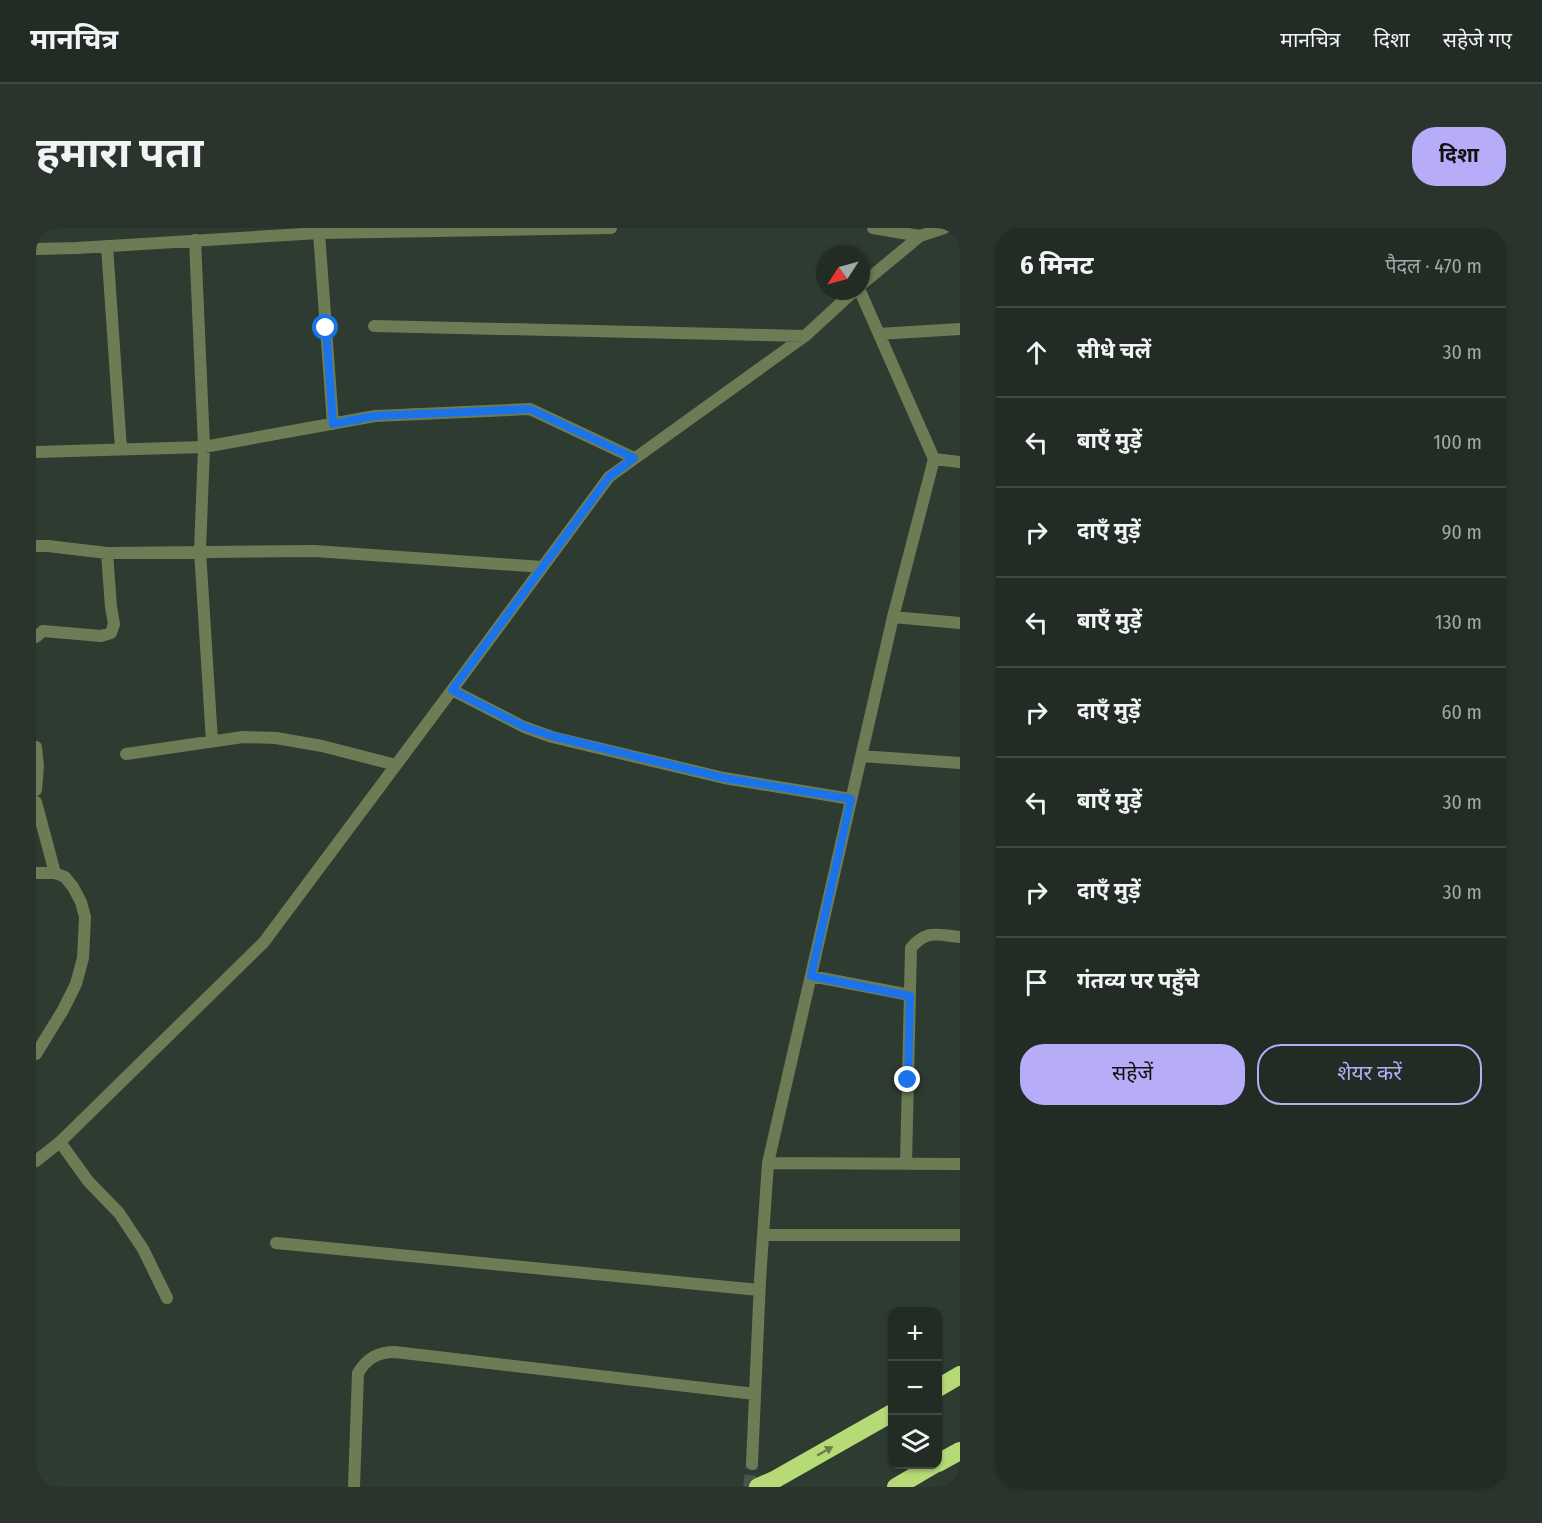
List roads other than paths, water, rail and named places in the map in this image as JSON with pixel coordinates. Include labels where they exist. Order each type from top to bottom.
[{"type":"highway","points":[[942,1386],[960,1375]]},
{"type":"highway","points":[[758,1487],[888,1415]]},
{"type":"highway","points":[[942,1461],[960,1451]]},
{"type":"highway","points":[[896,1487],[927,1469]]},
{"type":"street","points":[[36,249],[195,240],[232,233],[611,228]]},
{"type":"street","points":[[873,228],[920,236]]},
{"type":"street","points":[[870,278],[920,236],[944,228]]},
{"type":"street","points":[[319,233],[333,424]]},
{"type":"street","points":[[195,240],[204,447],[200,551],[212,741]]},
{"type":"street","points":[[107,246],[121,449]]},
{"type":"street","points":[[36,1161],[60,1142],[264,942],[609,477],[805,336],[844,300]]},
{"type":"street","points":[[752,1464],[759,1290],[768,1163],[893,617],[934,459],[864,300]]},
{"type":"street","points":[[374,326],[805,336]]},
{"type":"street","points":[[879,334],[960,329]]},
{"type":"street","points":[[36,452],[204,447],[375,416],[530,409],[634,458]]},
{"type":"street","points":[[934,459],[960,462]]},
{"type":"street","points":[[36,546],[107,553],[315,551],[542,567]]},
{"type":"street","points":[[36,638],[43,631],[101,636],[111,633],[114,624],[107,553]]},
{"type":"street","points":[[893,617],[960,623]]},
{"type":"street","points":[[452,690],[517,724],[552,736],[724,778],[851,799]]},
{"type":"street","points":[[126,754],[243,737],[295,740],[396,765]]},
{"type":"street","points":[[36,747],[38,766],[36,790]]},
{"type":"street","points":[[861,756],[960,763]]},
{"type":"street","points":[[36,802],[55,873]]},
{"type":"street","points":[[36,873],[55,873],[65,877],[81,902],[85,917],[83,958],[76,984],[36,1054]]},
{"type":"street","points":[[906,1164],[911,948],[919,938],[930,934],[960,937]]},
{"type":"street","points":[[811,976],[910,996]]},
{"type":"street","points":[[60,1142],[88,1181],[119,1214],[143,1249],[167,1298]]},
{"type":"street","points":[[768,1163],[960,1164]]},
{"type":"street","points":[[763,1235],[960,1235]]},
{"type":"street","points":[[276,1243],[759,1290]]},
{"type":"street","points":[[354,1487],[358,1373],[368,1360],[377,1354],[395,1352],[755,1394]]},
{"type":"tunnel","points":[[749,1487],[752,1464]]}]
